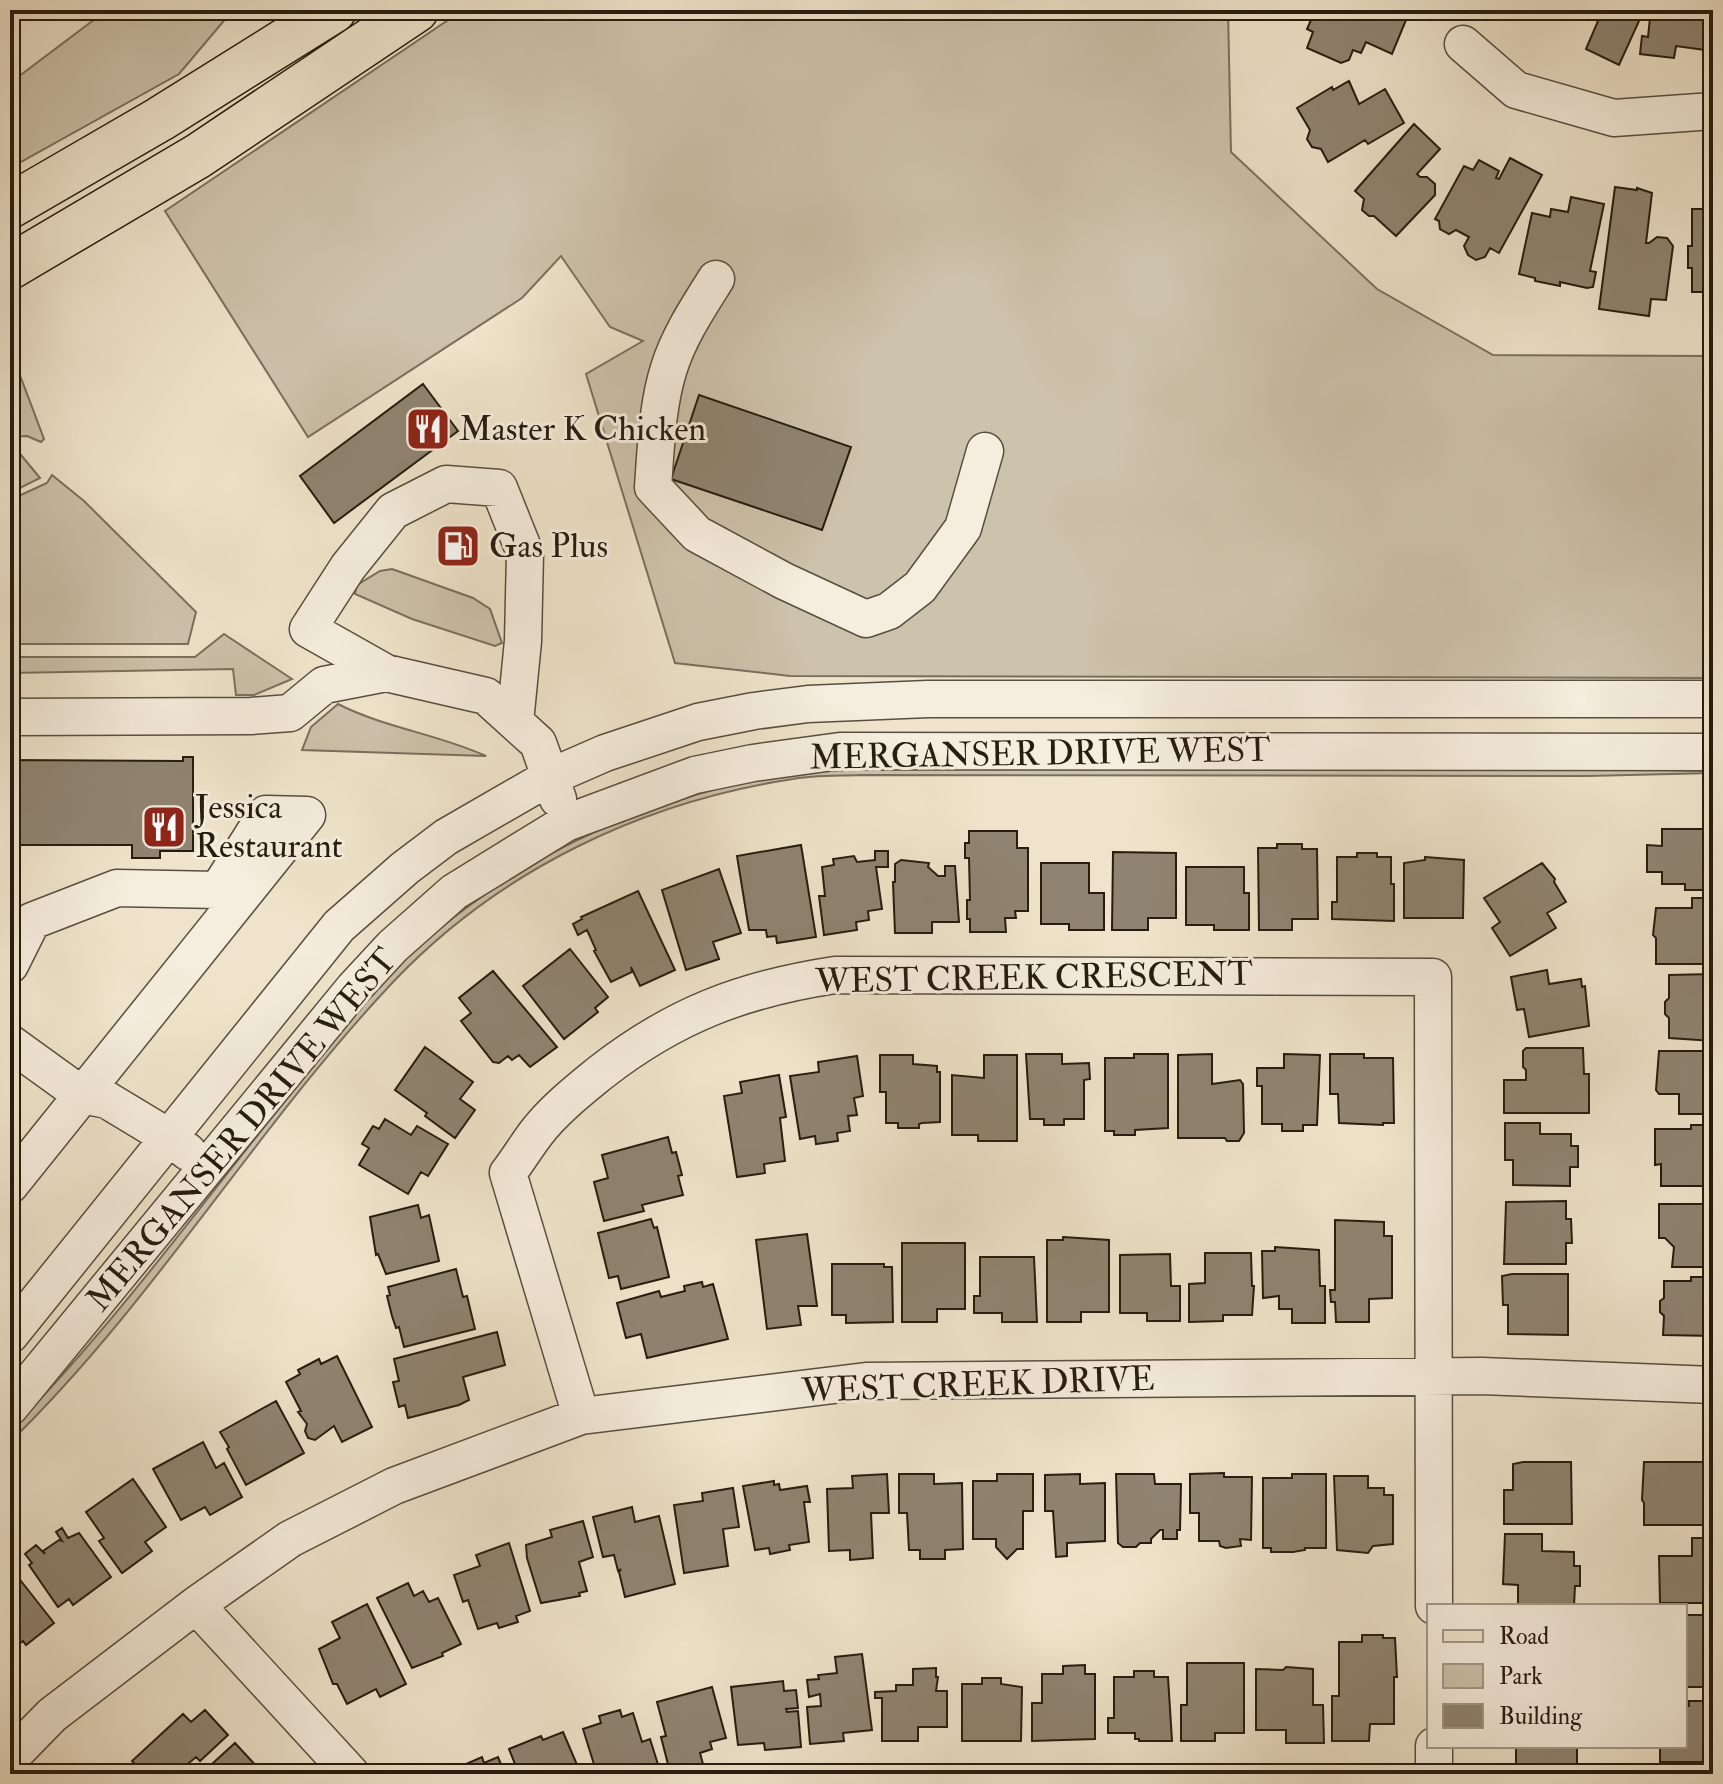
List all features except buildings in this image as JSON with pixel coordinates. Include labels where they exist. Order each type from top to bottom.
[{"type":"main road","points":[[10,206],[160,119],[334,10]]},
{"type":"main road","points":[[10,267],[198,156],[416,10]]},
{"type":"street","points":[[1463,44],[1516,90],[1614,118],[1713,111]]},
{"type":"street","points":[[716,279],[696,311],[669,367],[659,415],[654,472],[653,487],[697,534],[784,581],[866,619],[889,611],[920,587],[963,528],[985,451]]},
{"type":"street","points":[[515,722],[523,641],[525,553],[499,488],[446,484],[393,511],[348,567],[308,629],[386,673],[486,696],[538,743],[566,823]]},
{"type":"street","points":[[10,717],[251,716],[290,713],[324,685],[386,673]]},
{"type":"street","name":"MERGANSER DRIVE WEST","points":[[10,1335],[339,926],[446,837],[550,777],[605,753],[698,722],[808,704],[928,699],[1713,699]]},
{"type":"street","name":"MERGANSER DRIVE WEST","points":[[10,1407],[354,988],[393,946],[454,892],[566,823],[695,775],[840,751],[1713,752]]},
{"type":"street","points":[[10,965],[32,921],[117,888],[218,890],[266,814],[307,815],[10,1185]]},
{"type":"street","name":"WEST CREEK CRESCENT","points":[[581,1416],[508,1173],[538,1130],[579,1089],[632,1048],[696,1012],[754,990],[835,975],[1433,977],[1435,1376]]},
{"type":"street","points":[[10,1043],[82,1095],[107,1100],[170,1138],[208,1168]]},
{"type":"street","points":[[1434,1604],[1435,1376]]},
{"type":"street","name":"WEST CREEK DRIVE","points":[[10,1758],[52,1715],[196,1605],[290,1539],[394,1486],[581,1416],[866,1381],[1435,1376],[1713,1385]]},
{"type":"street","points":[[196,1605],[351,1774]]},
{"type":"street","points":[[1434,1748],[1434,1774]]},
{"type":"green space","points":[[107,10],[233,10],[179,74],[10,168],[10,83]]},
{"type":"green space","points":[[463,10],[1228,10],[1231,152],[1377,289],[1493,355],[1713,356],[1713,678],[790,676],[675,663],[586,374],[643,341],[610,327],[561,256],[522,298],[308,437],[165,211]]},
{"type":"green space","points":[[10,359],[21,378],[44,439],[41,442],[27,436],[10,437]]},
{"type":"green space","points":[[21,455],[40,478],[10,493],[10,460]]},
{"type":"green space","points":[[52,475],[84,501],[196,612],[188,644],[10,644],[10,500],[47,483]]},
{"type":"green space","points":[[392,569],[473,598],[490,609],[502,643],[495,646],[412,619],[355,594],[357,585],[380,571]]},
{"type":"green space","points":[[224,634],[292,679],[254,695],[236,695],[233,669],[10,673],[10,657],[195,657]]},
{"type":"green space","points":[[338,704],[486,756],[302,750],[311,727]]},
{"type":"green space","points":[[889,769],[1618,769],[1713,773],[1587,776],[817,776],[737,790],[628,824],[527,874],[435,941],[394,981],[296,1095],[111,1331],[10,1442],[10,1431],[120,1308],[359,1010],[413,951],[471,904],[511,877],[596,831],[686,798],[732,785],[794,774]]},
{"type":"place","name":"Master K Chicken","points":[[428,429]]},
{"type":"place","name":"Gas Plus","points":[[458,546]]},
{"type":"place","name":"Jessica Restaurant","points":[[164,827]]}]
